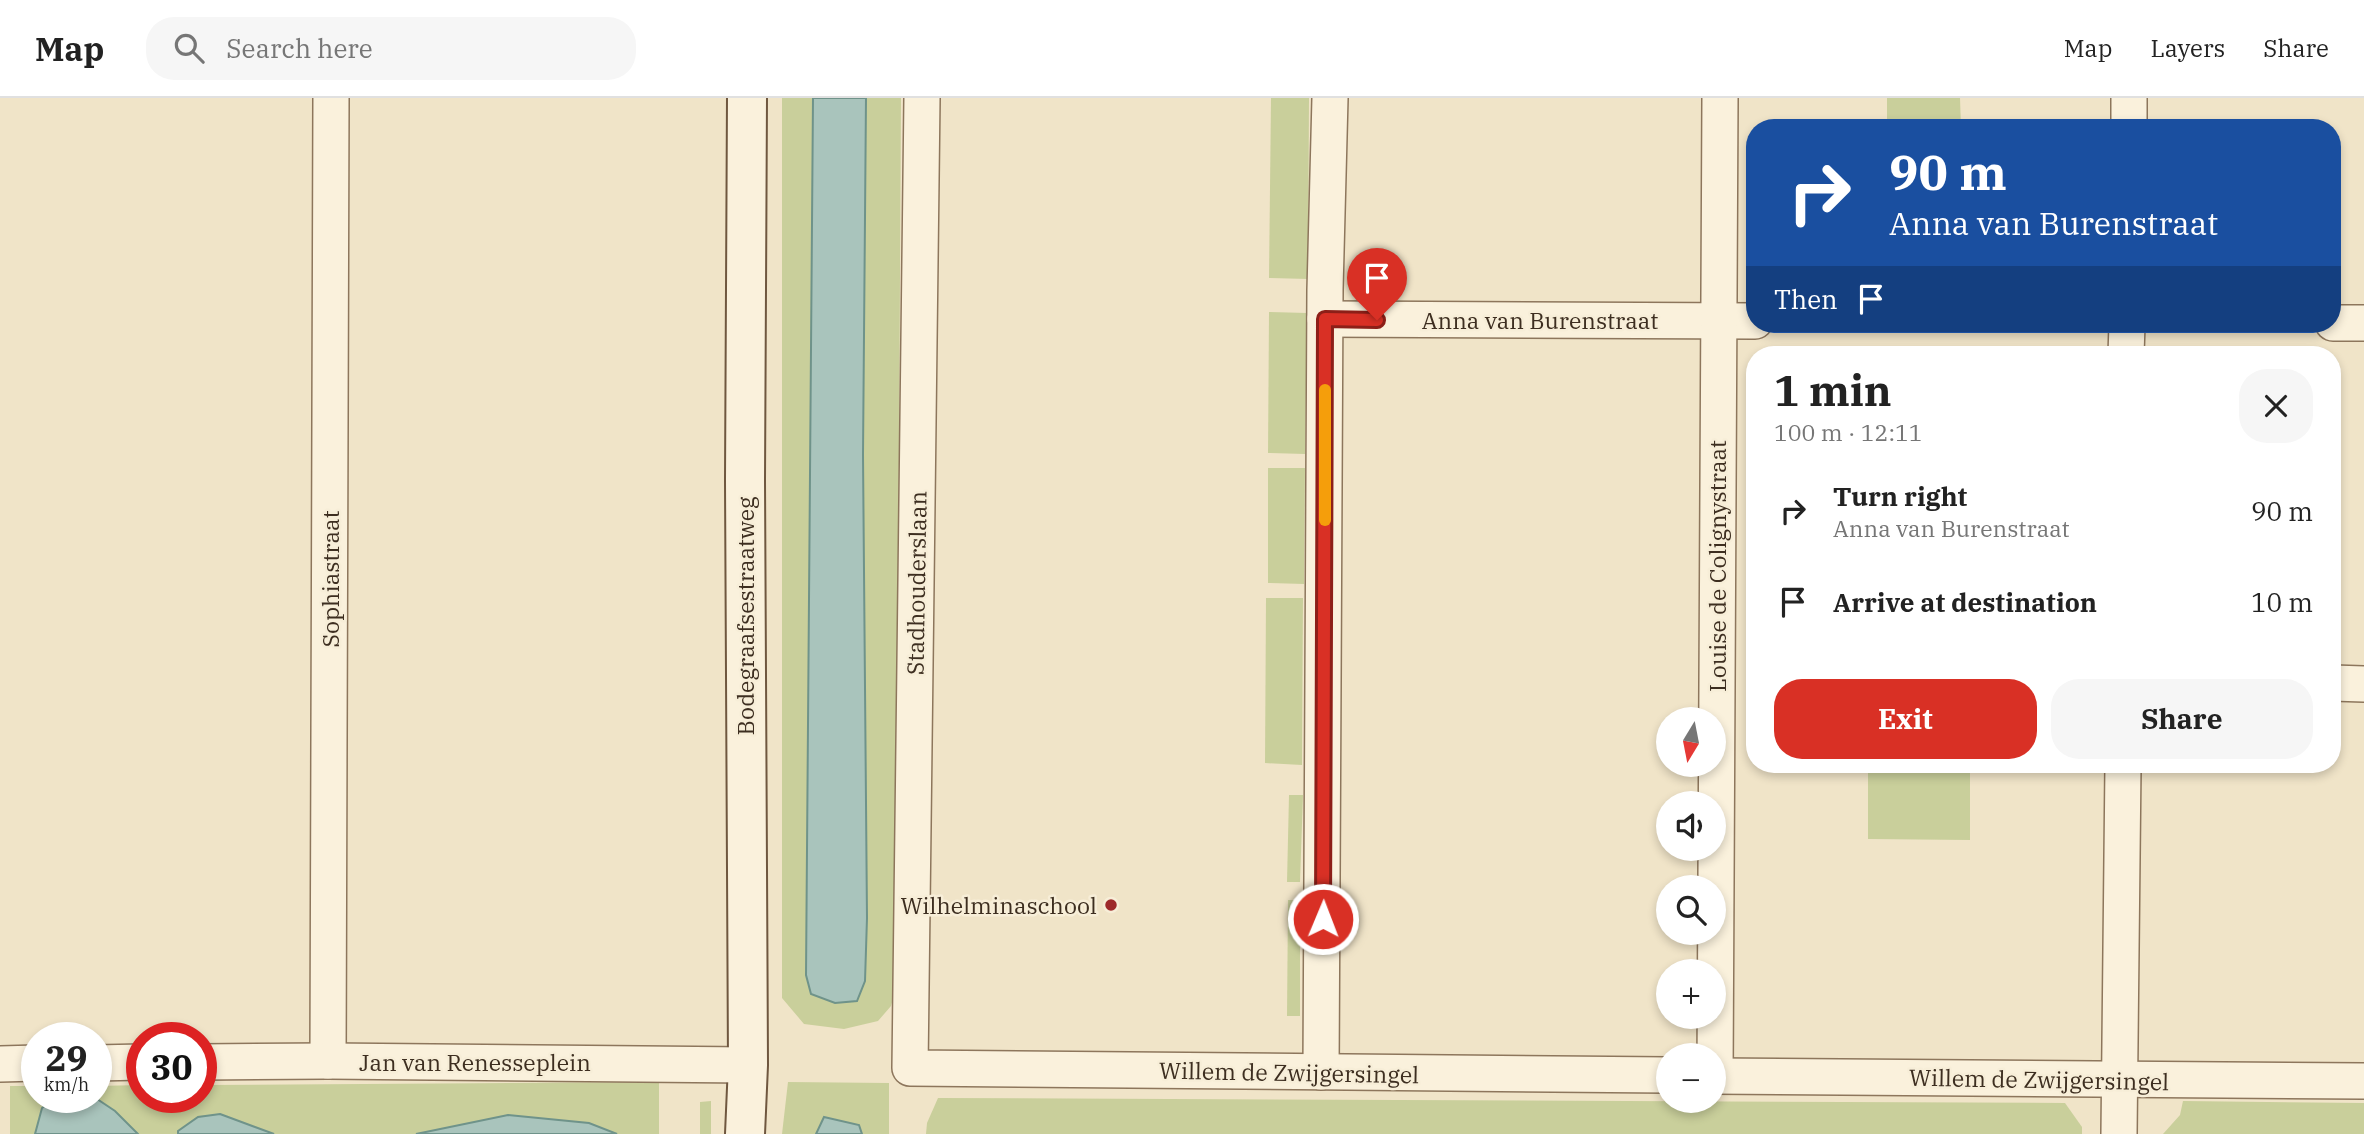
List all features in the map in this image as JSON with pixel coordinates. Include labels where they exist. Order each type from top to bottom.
[{"type":"main road","name":"Bodegraafsestraatweg","points":[[745,1134],[748,1065],[744,480],[747,98]]},
{"type":"street","name":"Sophiastraat","points":[[328,1060],[331,98]]},
{"type":"street","name":"Stadhouderslaan","points":[[910,1068],[922,98]]},
{"type":"street","points":[[1321,1072],[1325,319],[1330,98]]},
{"type":"street","name":"Louise de Colignystraat","points":[[1714,1043],[1720,98]]},
{"type":"street","points":[[2129,98],[2129,119]]},
{"type":"street","name":"Anna van Burenstraat","points":[[1325,319],[1746,321]]},
{"type":"street","points":[[2341,323],[2364,323]]},
{"type":"street","points":[[2341,683],[2364,684]]},
{"type":"street","points":[[2119,1134],[2123,773]]},
{"type":"street","name":"Jan van Renesseplein","points":[[217,1062],[328,1060],[748,1065]]},
{"type":"street","points":[[0,1063],[21,1063]]},
{"type":"street","name":"Willem de Zwijgersingel","points":[[910,1068],[1656,1076]]},
{"type":"street","name":"Willem de Zwijgersingel","points":[[1726,1076],[2364,1081]]},
{"type":"green space","points":[[782,98],[813,98],[806,975],[811,994],[867,918],[863,455],[866,98],[901,98],[896,987],[891,1006],[878,1021],[844,1029],[804,1024],[782,998]]},
{"type":"green space","points":[[1271,98],[1309,98],[1308,279],[1269,278]]},
{"type":"green space","points":[[1887,98],[1960,98],[1961,119],[1887,119]]},
{"type":"green space","points":[[1269,312],[1307,313],[1305,454],[1268,453]]},
{"type":"green space","points":[[1268,468],[1305,468],[1304,584],[1268,583]]},
{"type":"green space","points":[[1266,598],[1303,598],[1302,765],[1265,763]]},
{"type":"green space","points":[[1868,773],[1970,773],[1970,840],[1868,839]]},
{"type":"green space","points":[[1289,795],[1303,795],[1300,882],[1287,882]]},
{"type":"green space","points":[[1288,900],[1300,900],[1300,1016],[1287,1016]]},
{"type":"green space","points":[[659,1082],[659,1134],[10,1134],[10,1086],[21,1086],[21,1113],[112,1113],[112,1086],[126,1085],[126,1113],[217,1113],[217,1085]]},
{"type":"green space","points":[[788,1082],[889,1083],[889,1134],[862,1134],[859,1125],[824,1117],[816,1134],[782,1134]]},
{"type":"green space","points":[[938,1098],[1656,1101],[1656,1113],[1726,1113],[1726,1101],[2065,1103],[2082,1127],[2082,1134],[926,1134],[927,1123]]},
{"type":"green space","points":[[711,1101],[711,1134],[700,1134],[700,1102]]},
{"type":"green space","points":[[2183,1101],[2364,1103],[2364,1134],[2163,1134],[2180,1115]]},
{"type":"water","points":[[813,98],[866,98],[863,455],[867,918],[865,981],[857,1001],[835,1003],[811,994],[806,975]]},
{"type":"water","points":[[112,1109],[138,1134],[35,1134],[41,1113],[112,1113]]},
{"type":"water","points":[[220,1114],[274,1134],[178,1134],[178,1131],[198,1117]]},
{"type":"water","points":[[508,1115],[589,1123],[617,1134],[416,1134]]},
{"type":"water","points":[[824,1117],[859,1125],[862,1134],[816,1134]]},
{"type":"slow traffic","points":[[1325,390],[1325,520]]},
{"type":"place","name":"Wilhelminaschool","points":[[1111,905]]},
{"type":"route","points":[[1323,919],[1325,319],[1377,320]]}]
